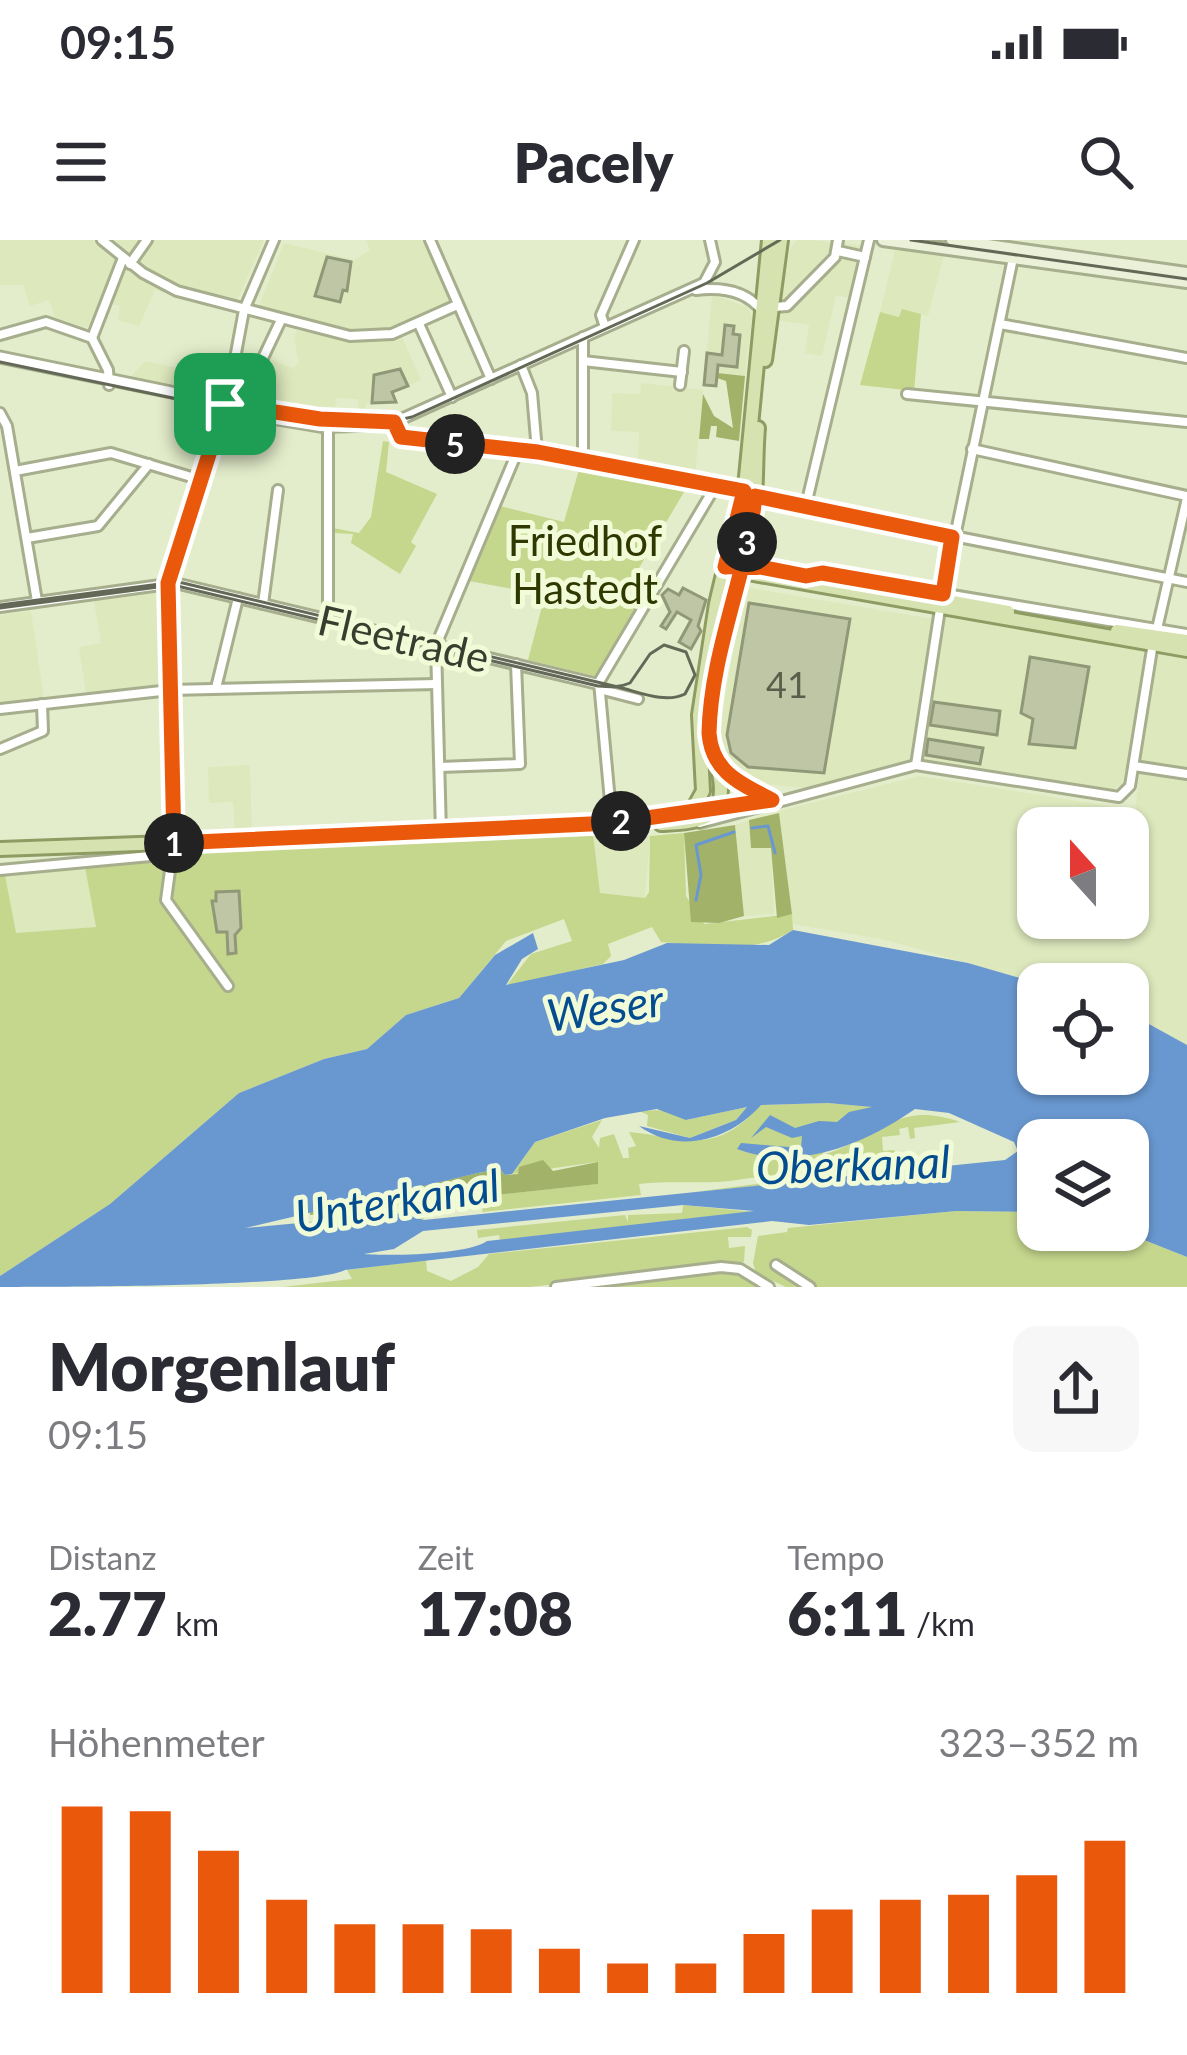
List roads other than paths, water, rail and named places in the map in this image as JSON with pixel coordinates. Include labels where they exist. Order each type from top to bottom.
[{"type":"main road","points":[[689,817],[713,779],[711,700],[733,569],[745,549],[769,240]]},
{"type":"main road","points":[[766,309],[781,240]]},
{"type":"main road","points":[[883,240],[1021,249]]},
{"type":"main road","points":[[952,240],[1187,278]]},
{"type":"main road","points":[[0,849],[173,848],[612,823],[631,827],[708,815],[718,805],[699,715],[749,494]]},
{"type":"main road","points":[[745,549],[760,567]]},
{"type":"main road","points":[[733,569],[760,567],[1187,642]]},
{"type":"main road","points":[[733,569],[940,609],[1155,636]]},
{"type":"street","points":[[102,240],[157,283],[281,320],[370,338],[419,324],[457,305]]},
{"type":"street","points":[[110,384],[92,338],[127,261],[147,240]]},
{"type":"street","points":[[228,986],[166,900],[173,848],[168,583],[223,407],[244,310],[274,240]]},
{"type":"street","points":[[430,240],[491,380]]},
{"type":"street","points":[[605,327],[601,315],[634,240]]},
{"type":"street","points":[[0,360],[328,428],[362,428],[394,422],[704,283],[713,270],[710,240]]},
{"type":"street","points":[[806,505],[869,240]]},
{"type":"street","points":[[677,295],[730,290],[766,309],[787,307],[838,246],[865,257]]},
{"type":"street","points":[[943,594],[999,324],[1021,249]]},
{"type":"street","points":[[253,379],[281,320]]},
{"type":"street","points":[[0,335],[46,322],[92,338]]},
{"type":"street","points":[[419,324],[452,397]]},
{"type":"street","points":[[999,324],[1187,358]]},
{"type":"street","points":[[583,337],[583,460]]},
{"type":"street","points":[[680,385],[684,351]]},
{"type":"street","points":[[583,361],[682,372]]},
{"type":"street","points":[[521,365],[532,393],[538,452]]},
{"type":"street","points":[[907,394],[1187,422]]},
{"type":"street","points":[[223,407],[394,422]]},
{"type":"street","points":[[0,413],[7,425],[37,601]]},
{"type":"street","points":[[394,422],[401,437],[583,460],[1187,582]]},
{"type":"street","points":[[328,428],[328,620]]},
{"type":"street","points":[[442,832],[436,645],[518,449]]},
{"type":"street","points":[[689,817],[735,815],[916,765],[1098,795],[1124,795],[1166,578],[1187,497],[971,449]]},
{"type":"street","points":[[15,471],[111,454],[198,479]]},
{"type":"street","points":[[26,538],[98,526],[149,464]]},
{"type":"street","points":[[612,823],[598,684],[712,492],[711,486]]},
{"type":"street","points":[[263,604],[278,490]]},
{"type":"street","points":[[806,576],[822,573],[1155,636]]},
{"type":"street","name":"Fleetrade","points":[[0,607],[168,583],[598,684],[603,690],[638,699]]},
{"type":"street","points":[[216,688],[238,598]]},
{"type":"street","points":[[916,765],[940,609]]},
{"type":"street","points":[[440,767],[520,764],[516,664]]},
{"type":"street","points":[[0,709],[170,689],[437,684]]},
{"type":"street","points":[[0,749],[43,731],[42,704]]},
{"type":"street","points":[[1133,766],[1187,775]]},
{"type":"street","points":[[713,779],[772,800]]},
{"type":"street","points":[[718,805],[793,798]]},
{"type":"street","points":[[718,805],[735,815]]},
{"type":"street","points":[[0,870],[173,848]]},
{"type":"street","points":[[776,1265],[810,1287]]},
{"type":"street","points":[[556,1287],[731,1267],[769,1287]]},
{"type":"water","name":"Weser","points":[[793,930],[968,963],[1017,977],[1017,1095],[1149,1095],[1149,1024],[1187,1045],[1187,1257],[1149,1242],[1149,1119],[1017,1119],[1017,1149],[1014,1142],[949,1113],[915,1109],[833,1150],[785,1157],[737,1149],[741,1143],[801,1148],[802,1136],[792,1138],[766,1127],[751,1138],[770,1115],[795,1128],[837,1122],[849,1112],[872,1107],[828,1103],[761,1105],[733,1128],[702,1140],[669,1140],[639,1126],[690,1138],[736,1120],[747,1107],[686,1120],[657,1109],[605,1118],[535,1142],[512,1174],[505,1175],[500,1169],[478,1173],[245,1228],[405,1213],[424,1220],[1005,1160],[1017,1152],[1017,1212],[956,1211],[809,1225],[772,1221],[286,1280],[0,1287],[0,1276],[110,1204],[239,1093],[324,1059],[367,1049],[406,1015],[459,998],[495,955],[533,933],[538,949],[522,959],[506,985],[624,960],[667,943],[769,945]],"holes":[[[683,1205],[754,1211],[487,1241],[446,1252],[364,1254],[394,1249],[423,1231]]]},
{"type":"waterway","points":[[752,828],[768,826],[775,853]]},
{"type":"waterway","points":[[696,900],[701,875],[696,845],[734,832]]},
{"type":"tram line","points":[[0,362],[302,425],[362,428],[412,417],[707,283],[780,240]]},
{"type":"tram line","points":[[911,240],[1187,279]]},
{"type":"tram line","points":[[0,605],[175,582],[564,674],[618,687],[652,696],[685,694],[695,675],[686,652],[664,645],[650,654],[630,683],[618,686],[614,687],[598,686],[173,585],[0,608]]},
{"type":"park label","name":"Friedhof Hastedt","points":[[585,564]]},
{"type":"water label","name":"Oberkanal","points":[[853,1164]]},
{"type":"water label","name":"Unterkanal","points":[[397,1200]]}]
